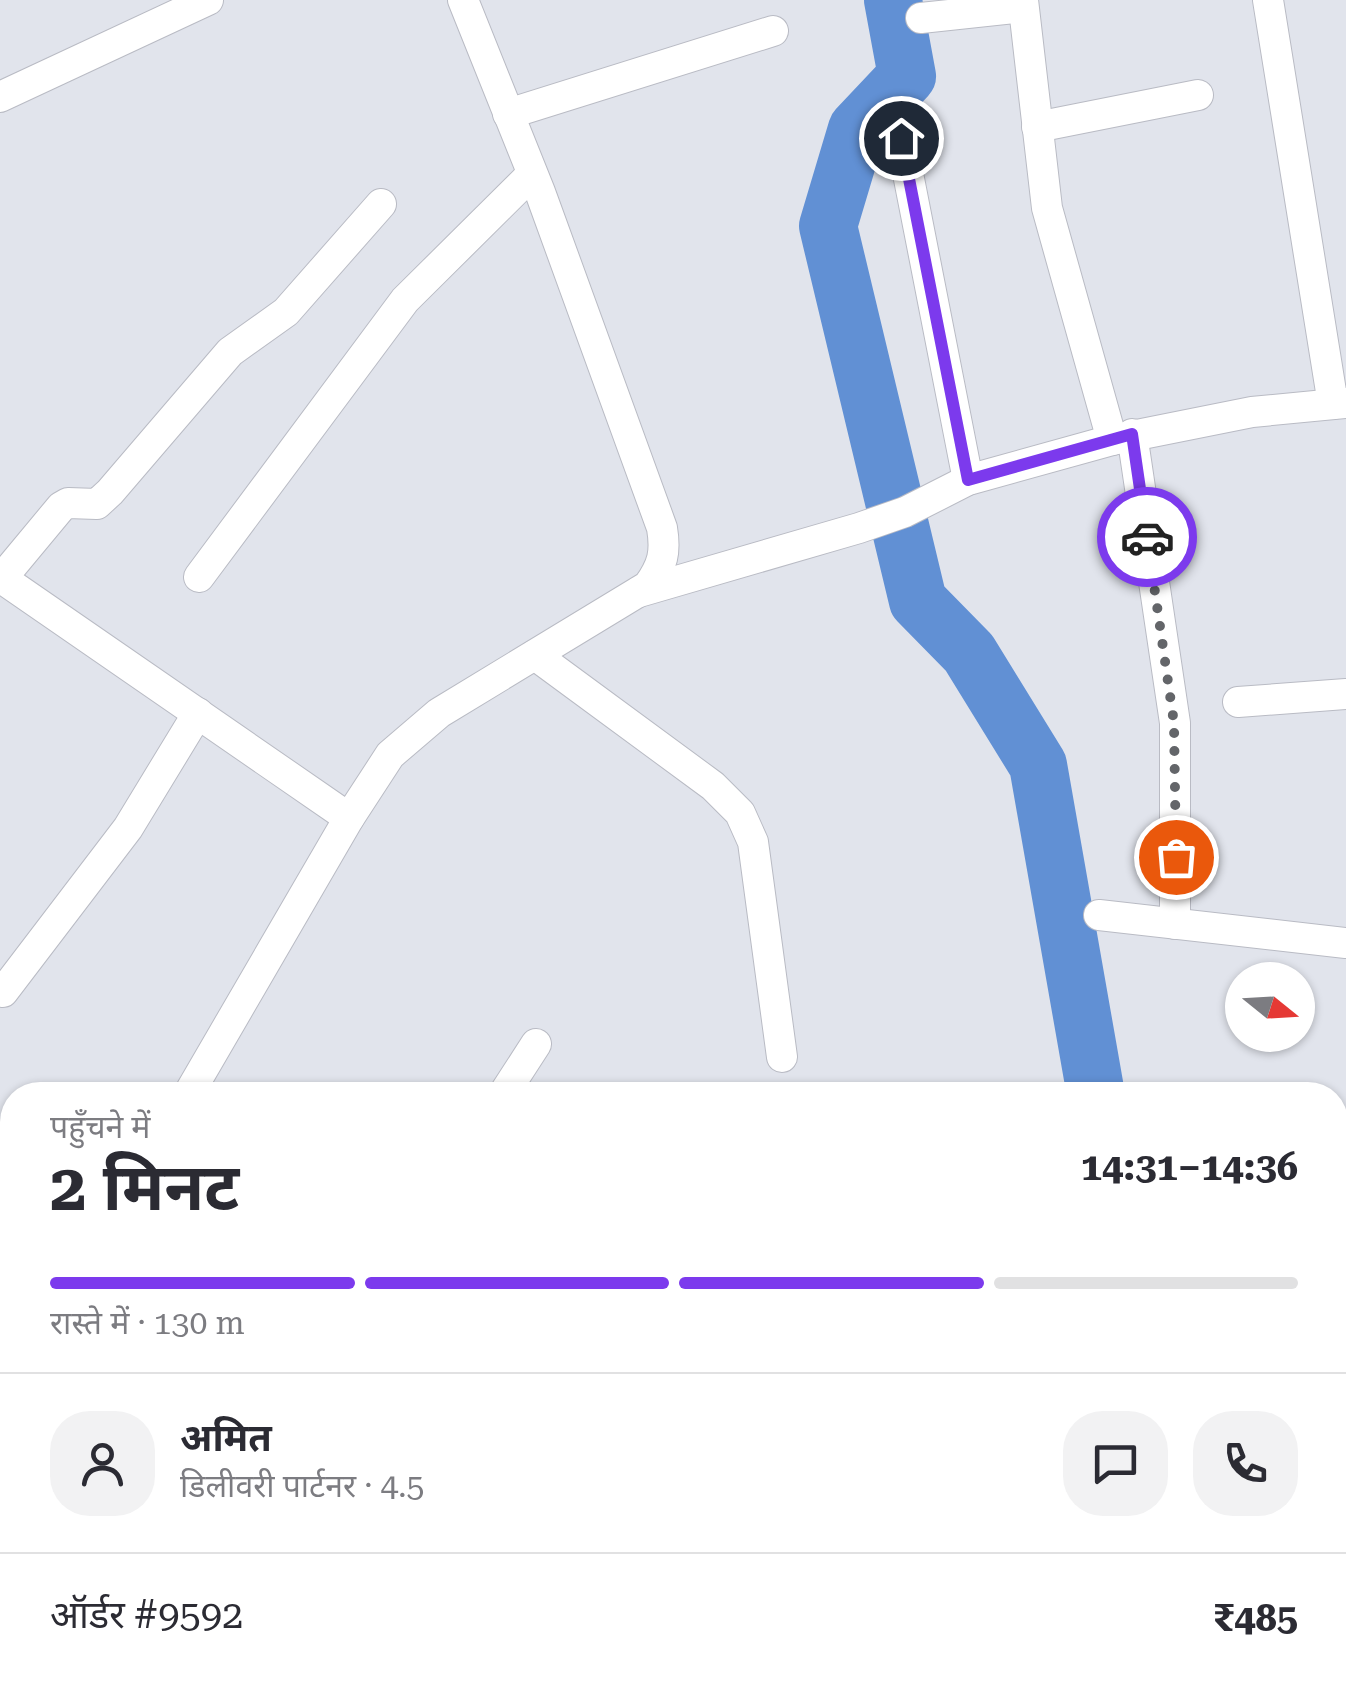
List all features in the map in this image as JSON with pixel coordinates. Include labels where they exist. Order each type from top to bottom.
[{"type":"street","points":[[0,98],[208,0]]},
{"type":"street","points":[[196,1082],[349,818],[390,755],[439,713],[640,592],[661,567],[666,550],[662,528],[532,174],[462,0]]},
{"type":"street","points":[[640,592],[859,528],[905,512],[968,480],[1122,437],[1252,412],[1340,403],[1268,0]]},
{"type":"street","points":[[921,18],[1023,4],[1052,230],[1122,437],[1174,723],[1176,924]]},
{"type":"street","points":[[508,114],[773,31]]},
{"type":"street","points":[[1038,127],[1198,95]]},
{"type":"street","points":[[901,138],[968,480]]},
{"type":"street","points":[[199,577],[405,300],[532,174]]},
{"type":"street","points":[[349,818],[1,577],[61,507],[68,503],[97,504],[110,492],[230,352],[286,312],[381,204]]},
{"type":"street","points":[[535,654],[713,786],[740,813],[753,842],[782,1057]]},
{"type":"street","points":[[1238,702],[1346,694]]},
{"type":"street","points":[[2,992],[128,828],[198,712]]},
{"type":"street","points":[[1099,915],[1346,943]]},
{"type":"street","points":[[511,1082],[536,1044]]},
{"type":"waterway","points":[[893,0],[907,76],[857,129],[828,226],[918,601],[969,653],[1038,765],[1094,1082]]},
{"type":"way so far","points":[[1147,537],[1174,723],[1176,857]]},
{"type":"route","points":[[901,138],[968,480],[1132,434],[1147,537]]}]
